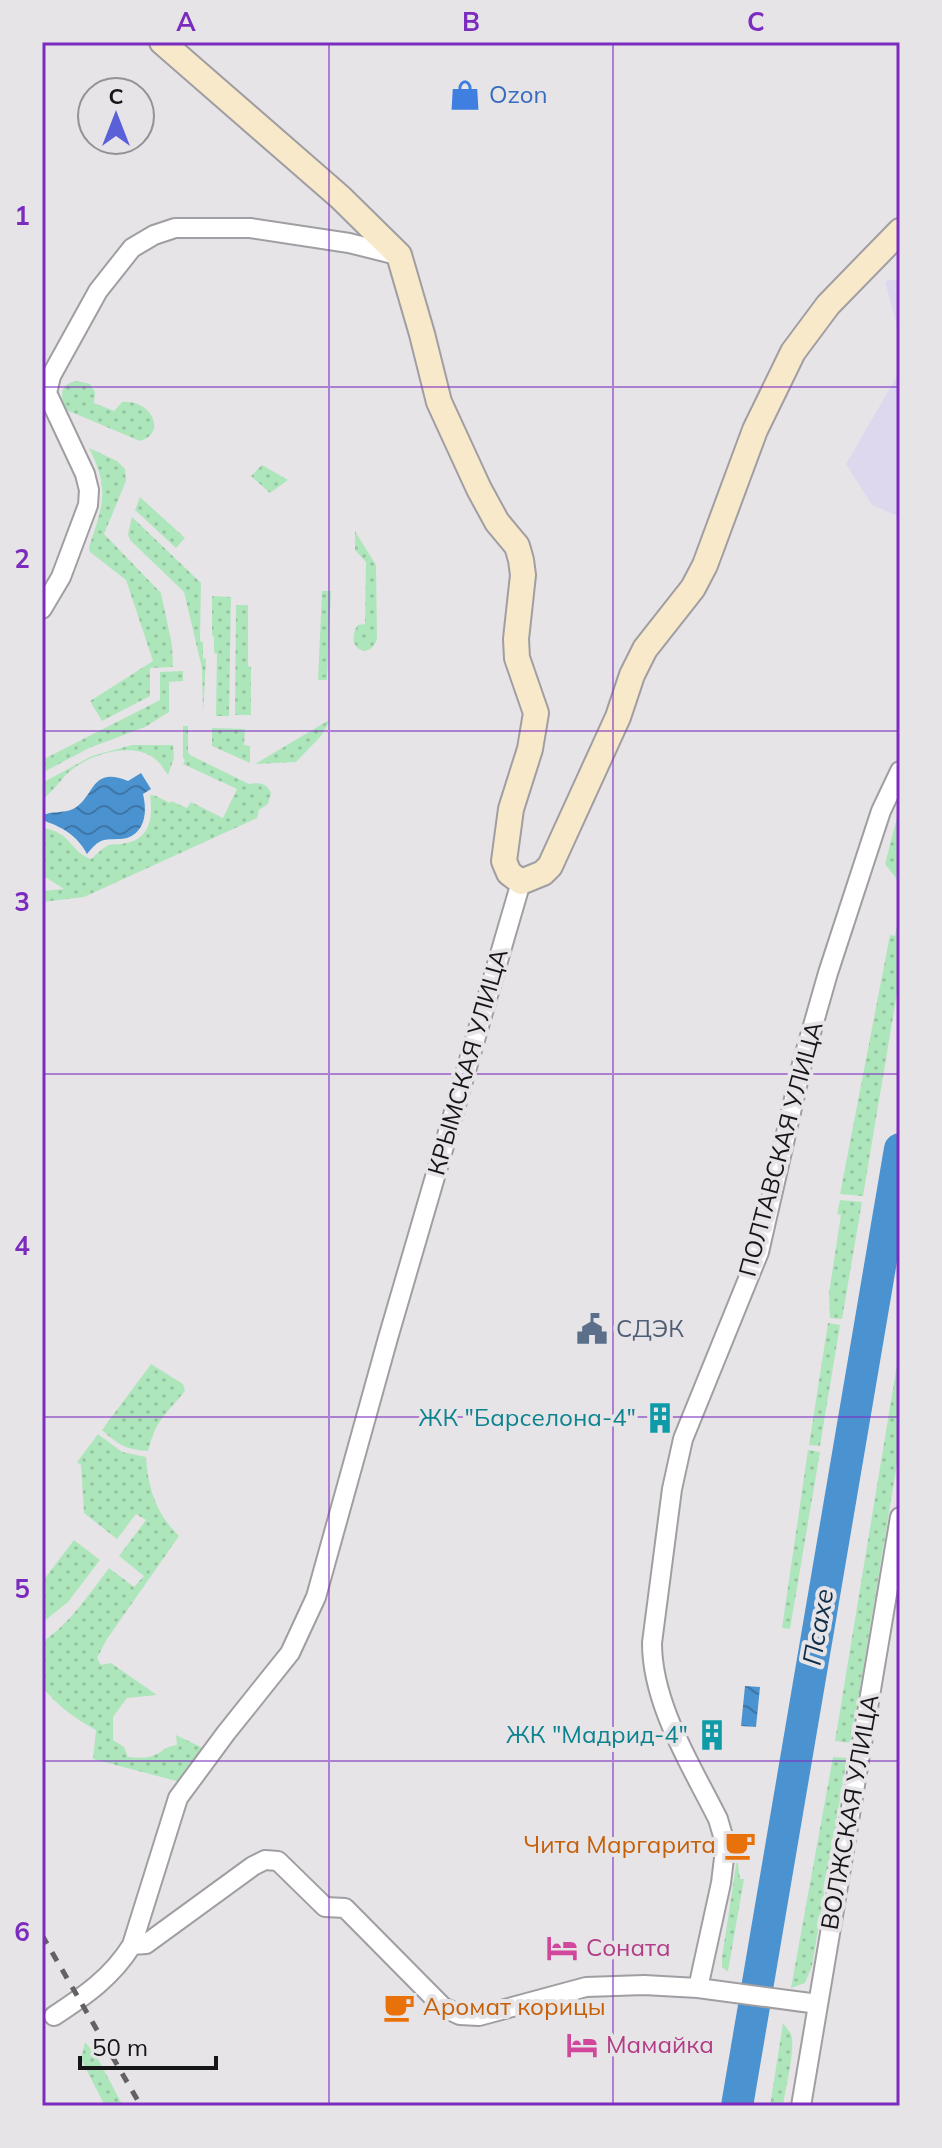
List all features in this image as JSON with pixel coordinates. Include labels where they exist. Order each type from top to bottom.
[{"type":"street","points":[[162,42],[340,197],[399,255],[439,402],[479,489],[497,522],[517,546],[521,560],[523,575],[517,658],[536,713],[530,749],[511,809],[504,861],[509,873],[521,882],[543,873],[550,866],[618,717],[632,675],[645,649],[693,588],[705,565],[755,430],[793,352],[828,305],[900,231]]},
{"type":"street","points":[[42,609],[61,577],[88,505],[89,490],[85,474],[47,393],[51,376],[98,291],[132,248],[154,235],[175,228],[250,228],[349,243],[399,255]]},
{"type":"street","name":"ПОЛТАВСКАЯ УЛИЦА","points":[[698,1988],[721,1883],[723,1836],[718,1819],[658,1692],[652,1664],[672,1489],[683,1439],[759,1252],[802,1064],[828,973],[881,811],[900,771]]},
{"type":"street","name":"КРЫМСКАЯ УЛИЦА","points":[[54,2016],[104,1981],[120,1965],[132,1945],[178,1798],[290,1653],[316,1597],[521,882]]},
{"type":"street","name":"ВОЛЖСКАЯ УЛИЦА","points":[[801,2106],[900,1517]]},
{"type":"street","name":"КРЫМСКАЯ УЛИЦА","points":[[132,1945],[146,1944],[253,1866],[265,1860],[278,1861],[325,1907],[345,1908],[443,2007],[460,2015],[479,2016],[586,1987],[644,1985],[698,1988],[818,2004]]},
{"type":"shaded area","points":[[900,279],[900,338],[885,281]]},
{"type":"shaded area","points":[[900,371],[900,517],[872,505],[846,464]]},
{"type":"green space","points":[[77,381],[90,384],[95,392],[94,403],[114,411],[122,402],[141,406],[152,417],[153,431],[140,441],[64,409],[64,387]]},
{"type":"green space","points":[[89,448],[117,461],[125,469],[126,481],[104,534],[161,593],[172,645],[173,667],[150,668],[150,696],[102,721],[90,701],[153,661],[126,580],[90,552],[101,508],[102,486]]},
{"type":"green space","points":[[262,465],[288,480],[270,493],[251,476]]},
{"type":"green space","points":[[140,497],[185,538],[176,548],[135,510]]},
{"type":"green space","points":[[132,517],[201,583],[200,641],[203,642],[203,658],[206,659],[203,714],[202,668],[184,592],[130,540],[128,534]]},
{"type":"green space","points":[[355,531],[376,565],[377,639],[369,650],[364,651],[355,645],[354,639],[358,625],[365,624],[366,562],[355,550]]},
{"type":"green space","points":[[322,591],[331,591],[327,680],[318,680]]},
{"type":"green space","points":[[212,596],[231,597],[229,716],[216,716],[217,654],[214,653],[212,636]]},
{"type":"green space","points":[[236,605],[248,605],[251,715],[235,715]]},
{"type":"green space","points":[[183,671],[183,681],[169,682],[169,712],[145,727],[89,748],[42,773],[42,760],[160,700],[160,672]]},
{"type":"green space","points":[[331,719],[321,736],[296,762],[255,764]]},
{"type":"green space","points":[[183,726],[188,726],[190,755],[249,784],[259,783],[267,787],[271,793],[268,804],[259,810],[257,818],[84,897],[42,902],[42,891],[64,889],[42,875],[42,828],[59,833],[91,859],[107,846],[141,837],[150,818],[150,795],[187,808],[191,802],[223,818],[237,789],[183,764]]},
{"type":"green space","points":[[212,728],[245,729],[244,745],[250,746],[250,763],[212,746]]},
{"type":"green space","points":[[132,745],[173,745],[174,758],[168,775],[156,760],[142,752],[111,752],[91,758],[74,768],[42,799],[42,783],[92,756]]},
{"type":"green space","points":[[900,806],[900,883],[885,864]]},
{"type":"green space","points":[[900,911],[900,975],[863,1196],[840,1194],[890,935],[895,936]]},
{"type":"green space","points":[[840,1200],[862,1202],[842,1319],[830,1318],[829,1293],[841,1215],[837,1214]]},
{"type":"green space","points":[[828,1323],[840,1325],[820,1446],[809,1445]]},
{"type":"green space","points":[[900,1346],[900,1446],[851,1743],[835,1741]]},
{"type":"green space","points":[[151,1364],[183,1384],[185,1391],[158,1424],[148,1451],[122,1445],[102,1430]]},
{"type":"green space","points":[[98,1434],[122,1452],[146,1457],[155,1500],[164,1519],[179,1536],[97,1658],[101,1665],[111,1663],[157,1695],[127,1698],[113,1717],[113,1740],[124,1747],[128,1757],[150,1757],[177,1745],[176,1735],[203,1748],[184,1783],[93,1759],[96,1730],[67,1712],[42,1687],[42,1642],[70,1618],[109,1568],[134,1587],[144,1576],[119,1556],[146,1520],[136,1514],[117,1539],[84,1513],[81,1465],[77,1462]]},
{"type":"green space","points":[[808,1450],[820,1452],[790,1629],[782,1628]]},
{"type":"green space","points":[[74,1540],[100,1560],[68,1602],[42,1623],[42,1582]]},
{"type":"green space","points":[[833,1757],[847,1758],[812,1966],[805,1983],[791,1988]]},
{"type":"green space","points":[[737,1859],[740,1879],[744,1879],[727,1971],[722,1967],[722,1957]]},
{"type":"green space","points":[[783,2023],[792,2040],[790,2069],[783,2106],[770,2106]]},
{"type":"green space","points":[[85,2042],[96,2055],[123,2106],[105,2106],[81,2059]]},
{"type":"water","points":[[141,773],[151,789],[143,794],[145,814],[141,825],[127,838],[101,841],[87,854],[68,832],[42,820],[46,814],[73,809],[94,785],[106,777],[128,781]]},
{"type":"water","points":[[745,1686],[760,1687],[756,1727],[741,1726]]},
{"type":"waterway","name":"Псахе","points":[[737,2106],[900,1149]]},
{"type":"railway","points":[[42,1935],[141,2106]]},
{"type":"place","name":"Ozon","points":[[465,95]]},
{"type":"place","name":"СДЭК","points":[[592,1329]]},
{"type":"place","name":"ЖК \"Барселона-4\"","points":[[660,1418]]},
{"type":"place","name":"ЖК \"Мадрид-4\"","points":[[712,1735]]},
{"type":"place","name":"Чита Маргарита","points":[[740,1845]]},
{"type":"place","name":"Соната","points":[[562,1948]]},
{"type":"place","name":"Аромат корицы","points":[[399,2007]]},
{"type":"place","name":"Мамайка","points":[[582,2045]]}]
